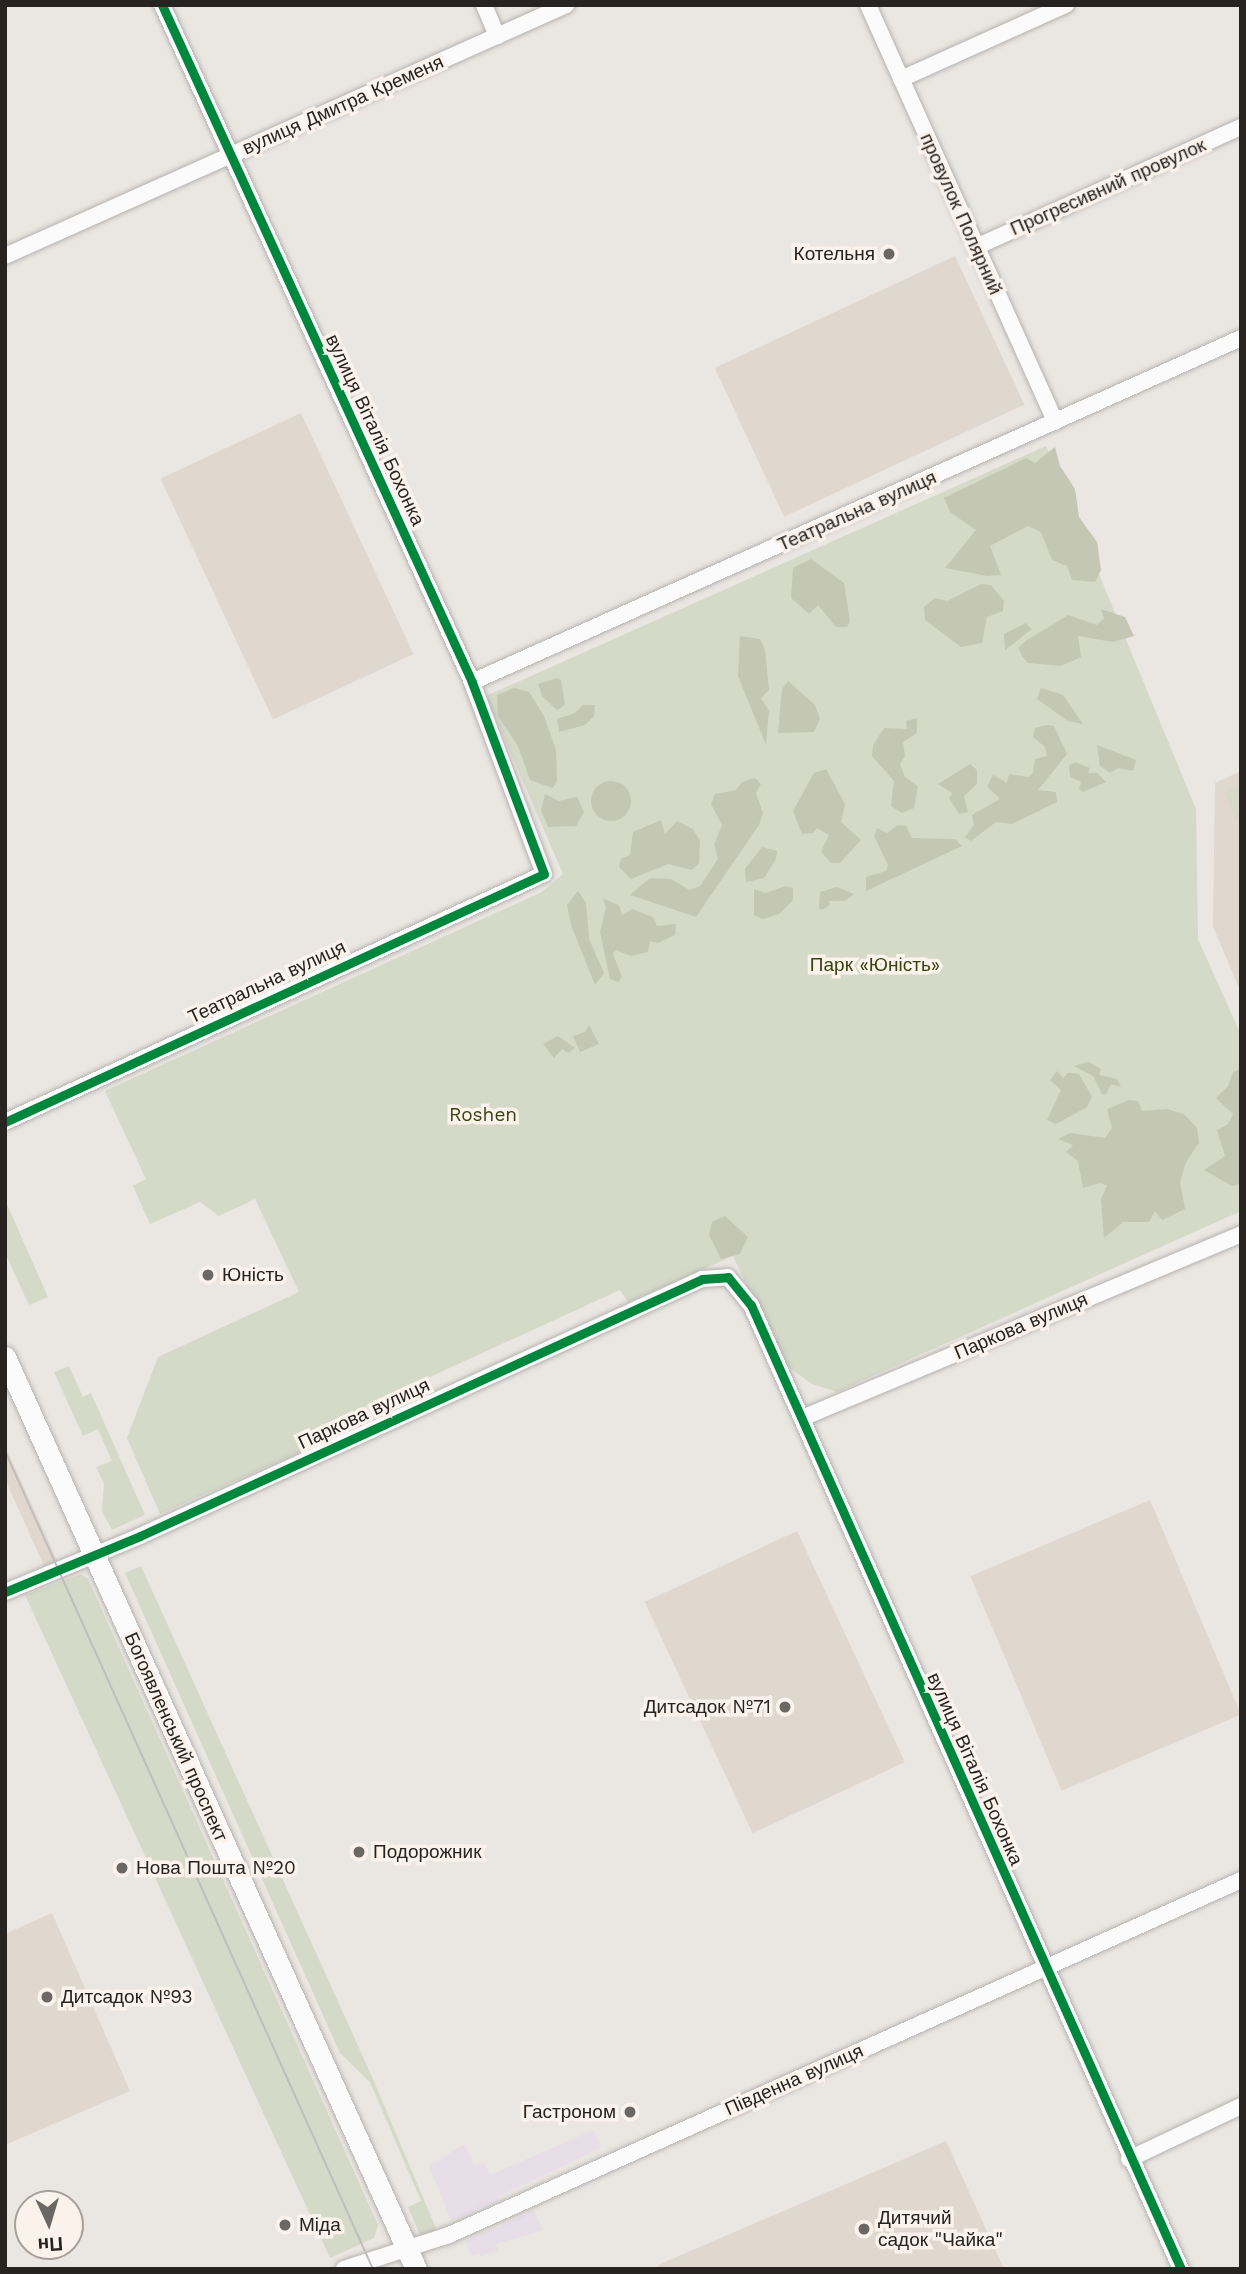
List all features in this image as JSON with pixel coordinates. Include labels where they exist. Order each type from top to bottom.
[{"type":"main road","name":"Богоявленський проспект","points":[[5,1357],[416,2269]]},
{"type":"street","name":"вулиця Віталія Бохонка","points":[[162,5],[472,682],[544,874]]},
{"type":"street","points":[[484,5],[497,36]]},
{"type":"street","name":"вулиця Дмитра Кременя","points":[[5,256],[566,5]]},
{"type":"street","name":"провулок Полярний","points":[[868,5],[1055,422]]},
{"type":"street","points":[[901,79],[1066,5]]},
{"type":"street","name":"Прогресивний провулок","points":[[976,247],[1241,127]]},
{"type":"street","name":"Театральна вулиця","points":[[472,682],[1241,338]]},
{"type":"street","name":"Театральна вулиця","points":[[5,1122],[544,874]]},
{"type":"street","name":"Паркова вулиця","points":[[802,1418],[1241,1234]]},
{"type":"street","name":"Паркова вулиця","points":[[5,1592],[95,1556],[702,1279],[717,1275],[737,1284]]},
{"type":"street","name":"вулиця Віталія Бохонка","points":[[737,1284],[751,1305],[802,1418],[1129,2159],[1181,2269]]},
{"type":"street","name":"Південна вулиця","points":[[344,2269],[449,2235],[1241,1880]]},
{"type":"street","points":[[1129,2159],[1241,2106]]},
{"type":"shaded area","points":[[955,256],[1024,405],[784,517],[715,368]]},
{"type":"shaded area","points":[[301,413],[413,654],[273,720],[161,479]]},
{"type":"shaded area","points":[[1241,771],[1241,993],[1213,926],[1215,783]]},
{"type":"shaded area","points":[[5,1446],[58,1562],[45,1568],[5,1479]]},
{"type":"shaded area","points":[[1150,1500],[1241,1714],[1062,1791],[971,1576]]},
{"type":"shaded area","name":"Дитсадок №71","points":[[797,1531],[905,1762],[753,1833],[645,1602]]},
{"type":"shaded area","name":"Дитсадок №93","points":[[52,1913],[130,2091],[5,2145],[5,1934]]},
{"type":"shaded area","points":[[594,2130],[601,2148],[499,2196],[499,2201],[451,2220],[429,2166],[465,2144],[474,2165],[483,2161],[490,2175]]},
{"type":"shaded area","name":"Дитячий садок \"Чайка\"","points":[[946,2141],[1004,2269],[660,2269],[658,2265]]},
{"type":"shaded area","points":[[534,2210],[543,2230],[496,2244],[498,2250],[481,2257],[479,2253],[471,2256],[466,2241]]},
{"type":"green space","name":"Парк «Юність»","points":[[1046,446],[1196,809],[1198,939],[1241,1035],[1241,1211],[837,1392],[812,1384],[784,1364],[733,1256],[628,1302],[620,1290],[336,1420],[325,1441],[160,1514],[127,1438],[158,1357],[299,1292],[255,1199],[219,1216],[200,1202],[150,1224],[133,1186],[146,1179],[105,1091],[542,892],[563,874],[486,696]]},
{"type":"green space","points":[[1055,447],[1060,466],[1075,489],[1079,517],[1097,542],[1101,570],[1095,582],[1072,580],[1067,566],[1052,560],[1041,532],[1028,526],[990,546],[1001,575],[987,576],[945,568],[976,530],[950,512],[944,498],[1026,458],[1035,463]]},
{"type":"green space","points":[[811,559],[844,583],[850,621],[847,627],[836,627],[818,605],[809,614],[791,598],[793,568]]},
{"type":"green space","points":[[981,584],[991,585],[1004,601],[1003,611],[987,617],[982,643],[961,647],[925,620],[924,607],[935,598],[947,601]]},
{"type":"green space","points":[[1101,609],[1125,617],[1134,636],[1113,642],[1078,636],[1081,657],[1061,666],[1028,663],[1018,648],[1068,615],[1097,625],[1104,618]]},
{"type":"green space","points":[[1026,623],[1032,629],[1005,650],[1004,634]]},
{"type":"green space","points":[[740,636],[760,639],[765,649],[769,690],[761,698],[769,711],[766,745],[738,676]]},
{"type":"green space","points":[[557,678],[561,680],[565,705],[557,710],[542,696],[538,684]]},
{"type":"green space","points":[[788,681],[815,705],[820,719],[814,732],[778,733],[782,689]]},
{"type":"green space","points":[[514,688],[529,692],[544,716],[556,750],[557,781],[553,788],[530,780],[518,746],[498,716],[497,695]]},
{"type":"green space","points":[[1041,688],[1063,695],[1083,724],[1068,721],[1037,699]]},
{"type":"green space","points":[[583,705],[595,705],[594,716],[585,725],[559,732],[557,719],[575,713]]},
{"type":"green space","points":[[917,718],[917,733],[903,742],[905,756],[900,764],[905,777],[918,786],[914,808],[902,813],[891,806],[894,781],[872,756],[873,745],[884,728],[907,729],[906,721]]},
{"type":"green space","points":[[1054,726],[1067,754],[1038,790],[1056,792],[1057,802],[1012,824],[996,822],[971,841],[965,837],[974,825],[972,815],[1000,799],[987,786],[993,775],[1007,783],[1009,774],[1028,777],[1033,773],[1035,759],[1047,756],[1045,747],[1033,737],[1035,728]]},
{"type":"green space","points":[[1097,745],[1136,760],[1133,771],[1118,768],[1110,773],[1100,766]]},
{"type":"green space","points":[[1075,762],[1090,768],[1088,773],[1097,773],[1106,782],[1083,792],[1079,789],[1081,782],[1070,777],[1069,766]]},
{"type":"green space","points":[[970,764],[977,770],[977,784],[964,796],[968,812],[959,814],[949,798],[952,793],[938,784]]},
{"type":"green space","points":[[826,769],[845,804],[841,822],[861,840],[840,863],[831,863],[821,852],[829,835],[817,828],[813,833],[802,834],[793,811],[814,773]]},
{"type":"green space","points":[[755,778],[761,784],[756,793],[763,813],[759,825],[696,917],[630,895],[650,878],[671,879],[689,890],[700,886],[718,859],[714,844],[722,825],[711,804],[715,794],[736,790],[742,782]]},
{"type":"green space","points":[[611,781],[625,787],[631,801],[625,815],[611,821],[597,815],[591,801],[597,787]]},
{"type":"green space","points":[[1241,785],[1241,831],[1224,793]]},
{"type":"green space","points":[[545,794],[559,801],[577,797],[584,812],[576,826],[548,827],[541,810]]},
{"type":"green space","points":[[661,820],[665,834],[677,821],[693,829],[700,841],[699,863],[692,870],[668,864],[631,879],[619,867],[621,859],[630,855],[633,832]]},
{"type":"green space","points":[[898,825],[906,826],[912,838],[955,839],[962,846],[866,891],[866,877],[886,871],[888,865],[874,836],[877,828],[887,833]]},
{"type":"green space","points":[[762,847],[777,851],[776,859],[764,878],[746,882],[745,869]]},
{"type":"green space","points":[[785,886],[793,888],[793,900],[779,914],[763,919],[754,915],[754,889],[766,893]]},
{"type":"green space","points":[[837,887],[854,894],[845,901],[829,901],[830,905],[822,910],[819,908],[820,892]]},
{"type":"green space","points":[[578,891],[586,903],[589,939],[604,973],[595,985],[571,925],[567,905]]},
{"type":"green space","points":[[603,899],[619,905],[622,915],[632,909],[653,917],[657,926],[676,924],[675,935],[658,943],[650,941],[648,952],[631,956],[616,950],[613,954],[622,977],[618,982],[610,979],[600,932],[606,907]]},
{"type":"green space","points":[[589,1025],[599,1044],[580,1052],[573,1036],[585,1032]]},
{"type":"green space","points":[[558,1036],[575,1048],[568,1053],[562,1049],[554,1058],[543,1044]]},
{"type":"green space","points":[[1089,1062],[1101,1069],[1099,1075],[1117,1079],[1121,1087],[1111,1084],[1106,1094],[1102,1094],[1093,1076],[1074,1066]]},
{"type":"green space","points":[[1241,1069],[1241,1184],[1232,1186],[1204,1170],[1225,1156],[1217,1130],[1228,1124],[1233,1114],[1216,1098],[1228,1086],[1233,1072]]},
{"type":"green space","points":[[1057,1071],[1063,1078],[1068,1073],[1079,1074],[1092,1097],[1087,1107],[1056,1124],[1047,1120],[1061,1090],[1050,1080]]},
{"type":"green space","points":[[1129,1100],[1138,1101],[1142,1111],[1167,1109],[1184,1114],[1197,1128],[1199,1143],[1186,1162],[1180,1182],[1185,1209],[1162,1220],[1155,1211],[1149,1222],[1123,1222],[1104,1238],[1101,1199],[1107,1186],[1100,1183],[1083,1188],[1078,1161],[1066,1152],[1073,1145],[1058,1139],[1070,1133],[1105,1138],[1112,1128],[1107,1109]]},
{"type":"green space","points":[[5,1200],[48,1297],[29,1305],[5,1253]]},
{"type":"green space","points":[[725,1216],[748,1237],[740,1254],[721,1259],[709,1235],[712,1222]]},
{"type":"green space","points":[[69,1366],[83,1397],[91,1393],[145,1515],[112,1530],[102,1511],[104,1483],[96,1467],[112,1461],[98,1429],[83,1436],[54,1372]]},
{"type":"green space","points":[[141,1566],[373,2079],[438,2233],[420,2235],[408,2207],[421,2201],[370,2082],[340,2053],[125,1573]]},
{"type":"green space","points":[[81,1574],[88,1579],[378,2225],[374,2238],[330,2258],[25,1595]]},
{"type":"tram line","points":[[5,1451],[373,2269]]},
{"type":"cycle path","points":[[5,1122],[544,874],[472,682],[162,5]]},
{"type":"cycle path","points":[[5,1592],[140,1536],[702,1279],[728,1277],[751,1305],[1181,2269]]},
{"type":"place","name":"Котельня","points":[[889,254]]},
{"type":"place","name":"Юність","points":[[208,1275]]},
{"type":"place","name":"Дитсадок №71","points":[[785,1707]]},
{"type":"place","name":"Подорожник","points":[[359,1852]]},
{"type":"place","name":"Нова Пошта №20","points":[[122,1868]]},
{"type":"place","name":"Дитсадок №93","points":[[47,1997]]},
{"type":"place","name":"Гастроном","points":[[630,2112]]},
{"type":"place","name":"Міда","points":[[285,2225]]},
{"type":"place","name":"Дитячий садок \"Чайка\"","points":[[864,2229]]},
{"type":"park label","name":"Roshen","points":[[483,1115]]}]
